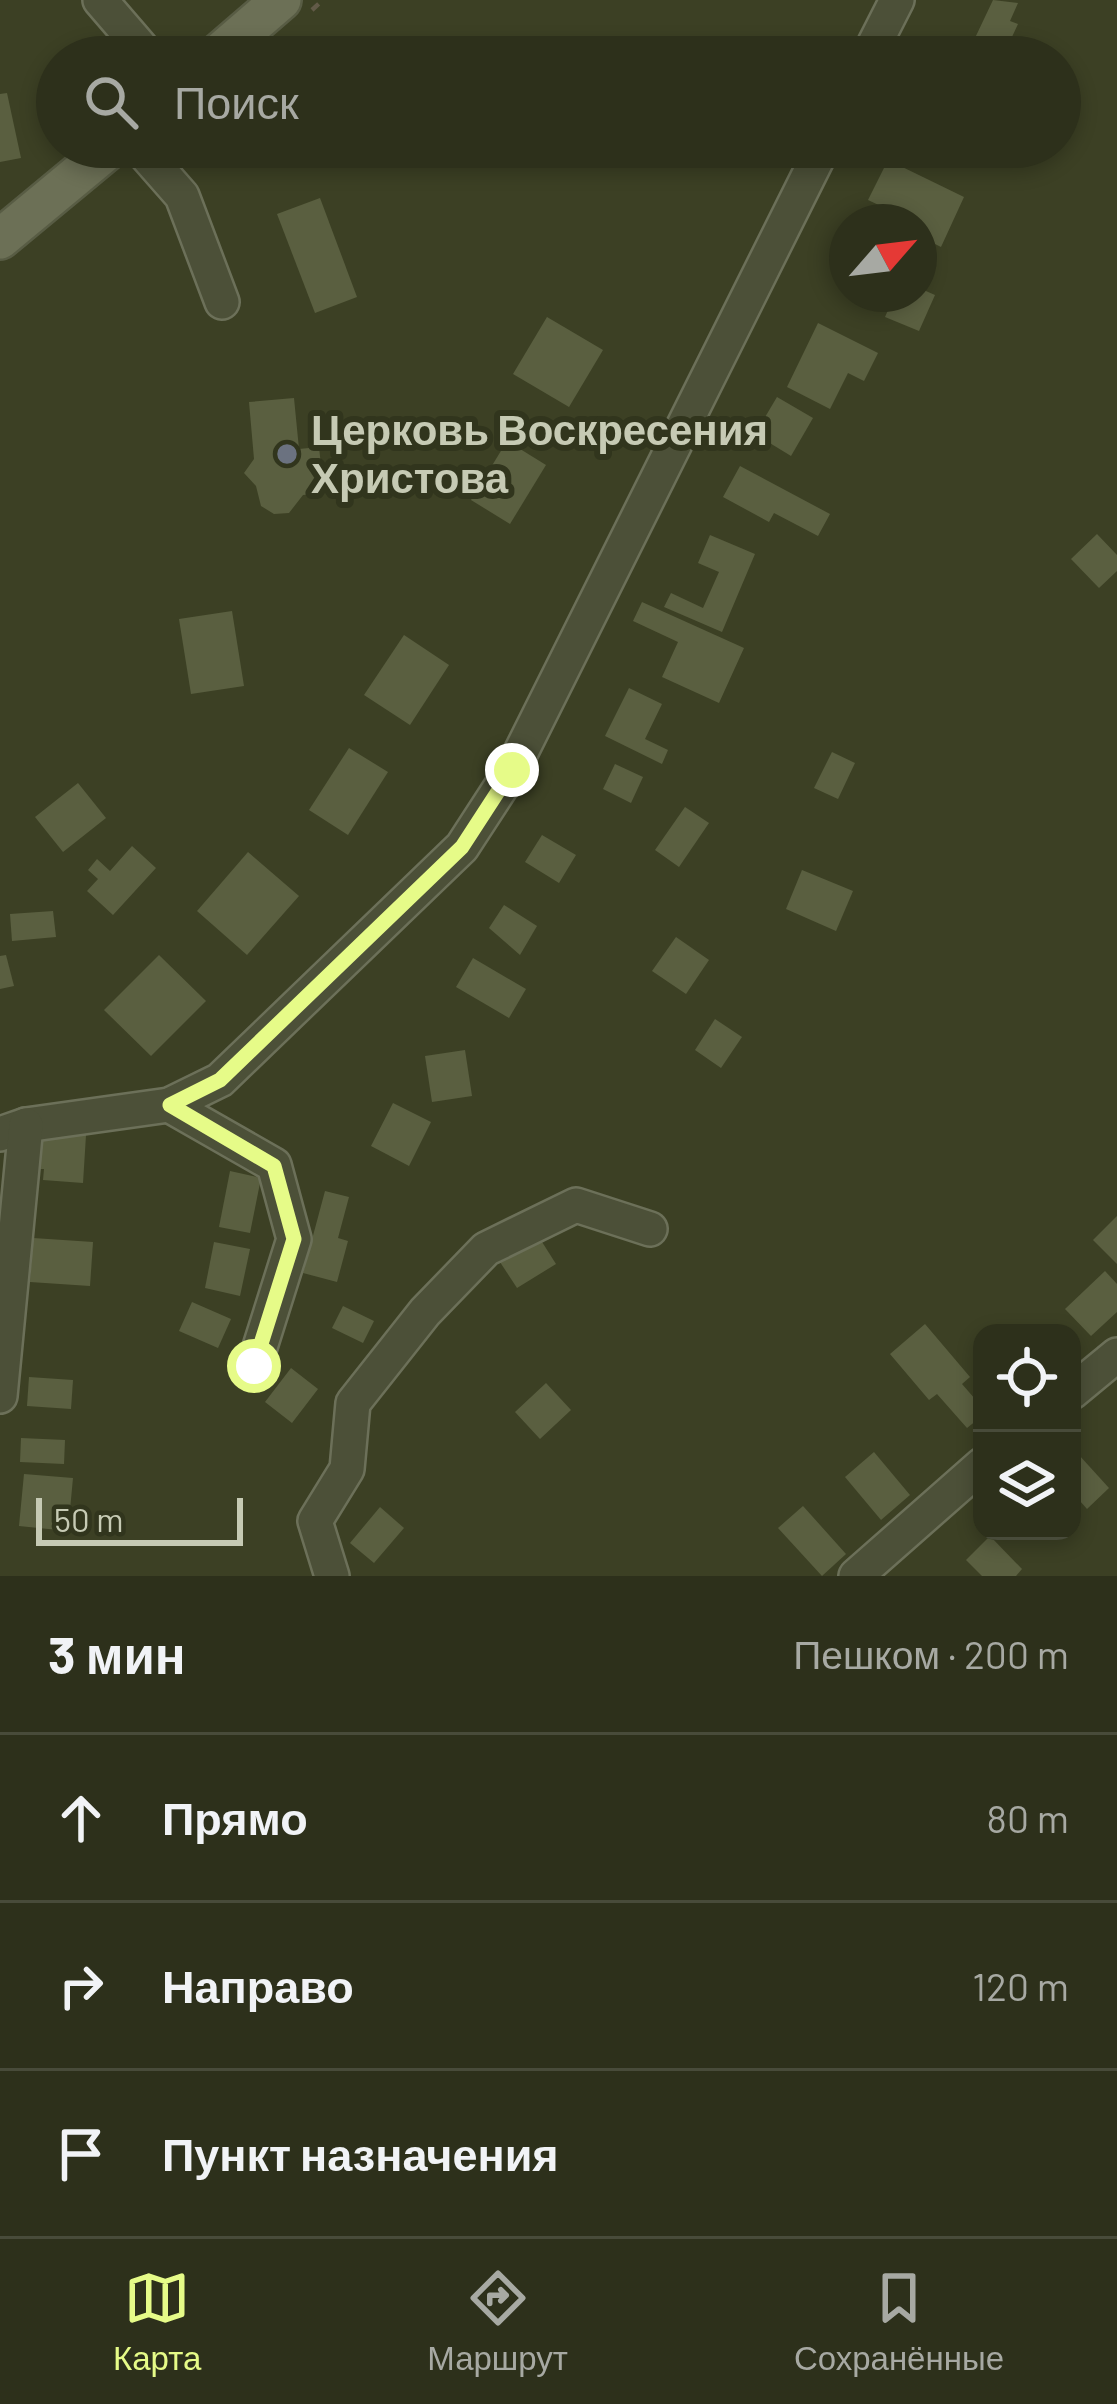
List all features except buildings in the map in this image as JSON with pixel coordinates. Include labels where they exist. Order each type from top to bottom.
[{"type":"main road","points":[[238,36],[280,0]]},
{"type":"main road","points":[[0,239],[86,168]]},
{"type":"street","points":[[100,0],[130,36]]},
{"type":"street","points":[[879,36],[897,0]]},
{"type":"street","points":[[157,168],[182,196],[222,302]]},
{"type":"street","points":[[0,1396],[13,1130],[170,1105],[220,1080],[462,847],[512,770],[813,168]]},
{"type":"street","points":[[170,1105],[274,1166],[294,1239],[254,1366]]},
{"type":"street","points":[[332,1576],[315,1521],[347,1469],[353,1403],[425,1312],[486,1250],[576,1205],[650,1229]]},
{"type":"street","points":[[1081,1385],[1117,1355]]},
{"type":"street","points":[[856,1576],[973,1473]]},
{"type":"place","name":"Церковь Воскресения Христова","points":[[287,454]]},
{"type":"route","points":[[254,1366],[294,1239],[274,1166],[170,1105],[220,1080],[462,847],[512,770]]}]
